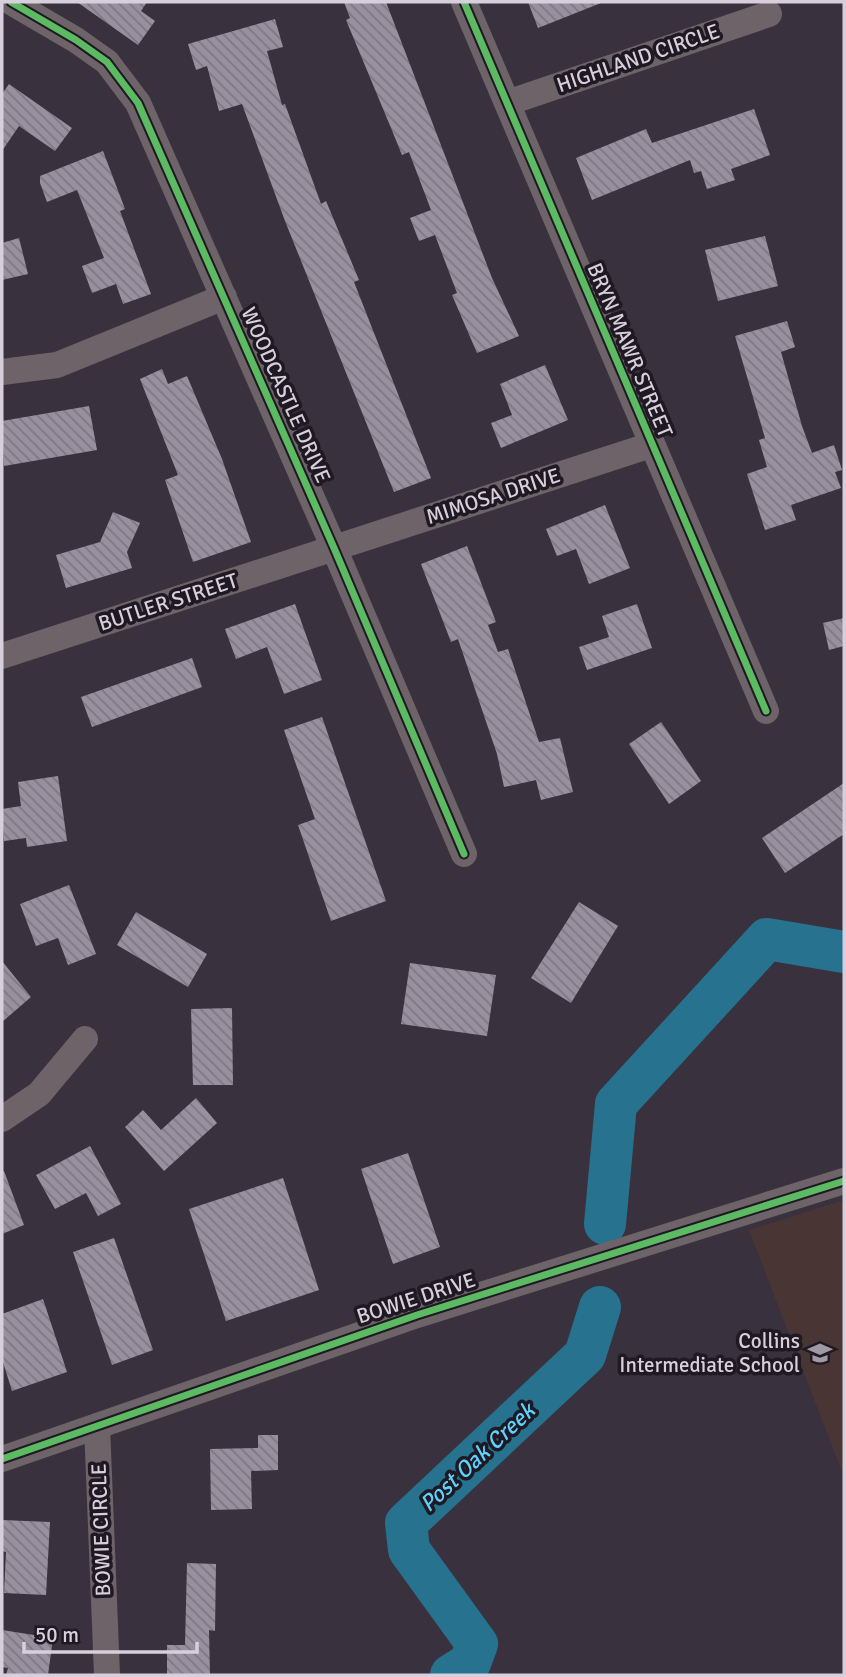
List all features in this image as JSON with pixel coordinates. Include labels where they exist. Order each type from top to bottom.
[{"type":"street","name":"WOODCASTLE DRIVE","points":[[10,2],[76,40],[107,62],[138,103],[334,548],[464,854]]},
{"type":"street","name":"BRYN MAWR STREET","points":[[464,2],[766,710]]},
{"type":"street","name":"HIGHLAND CIRCLE","points":[[507,103],[769,14]]},
{"type":"street","points":[[2,372],[57,365],[224,297]]},
{"type":"street","name":"MIMOSA DRIVE","points":[[334,548],[651,444]]},
{"type":"street","name":"BUTLER STREET","points":[[2,656],[334,548]]},
{"type":"street","points":[[2,1119],[38,1094],[85,1039]]},
{"type":"street","name":"BOWIE DRIVE","points":[[2,1459],[417,1315],[844,1181]]},
{"type":"street","name":"BOWIE CIRCLE","points":[[97,1426],[107,1675]]},
{"type":"shaded area","name":"Collins Intermediate School","points":[[844,1200],[844,1477],[749,1230]]},
{"type":"building","points":[[77,2],[147,2],[141,11],[155,21],[138,45]]},
{"type":"building","points":[[344,2],[386,2],[492,278],[519,336],[477,353],[452,295],[457,293],[435,235],[419,241],[410,218],[431,210],[409,152],[402,155],[346,20],[350,18]]},
{"type":"building","points":[[528,2],[601,2],[601,3],[538,28]]},
{"type":"building","points":[[275,19],[283,47],[267,51],[282,105],[285,104],[321,204],[326,201],[359,280],[354,282],[431,478],[394,492],[285,221],[242,104],[219,111],[207,66],[196,70],[188,44]]},
{"type":"building","points":[[9,84],[72,128],[55,151],[19,126],[2,151],[2,94]]},
{"type":"building","points":[[754,109],[770,155],[731,169],[735,180],[707,189],[701,171],[694,173],[690,160],[592,200],[576,158],[646,129],[652,143]]},
{"type":"building","points":[[103,151],[125,209],[120,211],[151,294],[123,304],[116,284],[92,293],[82,266],[104,258],[77,190],[47,202],[40,183],[40,176]]},
{"type":"building","points":[[765,236],[778,286],[718,301],[705,250]]},
{"type":"building","points":[[19,238],[28,274],[2,280],[2,243]]},
{"type":"building","points":[[787,321],[795,347],[781,352],[802,426],[812,453],[834,445],[842,470],[835,472],[841,488],[791,505],[796,520],[765,530],[747,474],[767,467],[759,440],[765,438],[735,336]]},
{"type":"building","points":[[545,365],[568,420],[501,448],[491,423],[512,415],[500,384]]},
{"type":"building","points":[[162,369],[168,384],[187,376],[222,459],[251,542],[193,562],[165,480],[178,475],[140,379]]},
{"type":"building","points":[[89,406],[97,450],[4,466],[2,421]]},
{"type":"building","points":[[605,505],[630,568],[589,584],[576,549],[557,556],[546,529]]},
{"type":"building","points":[[113,512],[140,523],[127,552],[132,568],[66,588],[56,555],[100,542]]},
{"type":"building","points":[[467,546],[496,622],[488,625],[498,652],[508,649],[539,742],[560,738],[573,792],[541,800],[536,780],[504,787],[497,754],[458,639],[451,642],[421,564]]},
{"type":"building","points":[[295,604],[322,680],[284,694],[267,647],[236,659],[225,629]]},
{"type":"building","points":[[637,604],[652,648],[587,670],[579,647],[609,637],[602,616]]},
{"type":"building","points":[[844,618],[844,646],[829,650],[823,623]]},
{"type":"building","points":[[192,658],[202,687],[92,727],[81,697]]},
{"type":"building","points":[[322,717],[386,901],[331,921],[298,825],[315,819],[284,730]]},
{"type":"building","points":[[661,722],[701,781],[669,804],[629,744]]},
{"type":"building","points":[[58,776],[67,841],[27,847],[26,838],[4,841],[2,809],[21,806],[18,782]]},
{"type":"building","points":[[844,783],[844,834],[785,873],[762,838]]},
{"type":"building","points":[[69,885],[96,954],[68,965],[58,938],[36,946],[20,904]]},
{"type":"building","points":[[579,902],[618,926],[571,1003],[531,978]]},
{"type":"building","points":[[136,912],[207,954],[188,987],[117,945]]},
{"type":"building","points":[[2,961],[31,997],[2,1022]]},
{"type":"building","points":[[410,963],[496,975],[487,1036],[401,1024]]},
{"type":"building","points":[[232,1008],[233,1085],[193,1085],[191,1009]]},
{"type":"building","points":[[196,1098],[217,1123],[164,1171],[125,1127],[143,1110],[161,1130]]},
{"type":"building","points":[[90,1146],[121,1204],[98,1216],[86,1193],[55,1209],[36,1175]]},
{"type":"building","points":[[408,1153],[440,1247],[393,1264],[361,1169]]},
{"type":"building","points":[[4,1171],[24,1225],[2,1234],[2,1172]]},
{"type":"building","points":[[283,1178],[319,1290],[226,1321],[189,1209]]},
{"type":"building","points":[[114,1238],[153,1350],[112,1365],[73,1252]]},
{"type":"building","points":[[43,1299],[67,1372],[12,1391],[2,1359],[2,1314]]},
{"type":"building","points":[[258,1435],[278,1435],[278,1470],[251,1471],[252,1509],[211,1510],[210,1449],[258,1448]]},
{"type":"building","points":[[2,1520],[50,1522],[46,1595],[4,1593],[6,1552],[2,1551]]},
{"type":"building","points":[[187,1563],[216,1564],[215,1631],[209,1630],[210,1675],[167,1675],[167,1645],[185,1645]]},
{"type":"building","points":[[2,1630],[53,1638],[48,1675],[6,1675],[8,1668],[2,1667]]},
{"type":"waterway","name":"Post Oak Creek","points":[[605,1224],[616,1104],[767,939],[844,952]]},
{"type":"waterway","name":"Post Oak Creek","points":[[451,1675],[470,1663],[477,1644],[409,1550],[406,1523],[585,1355],[600,1307]]},
{"type":"cycle path","points":[[11,2],[76,40],[107,62],[138,103],[334,548],[464,854]]},
{"type":"cycle path","points":[[464,2],[766,711]]},
{"type":"cycle path","points":[[2,1459],[417,1315],[844,1181]]},
{"type":"place","name":"Collins Intermediate School","points":[[820,1353]]}]
